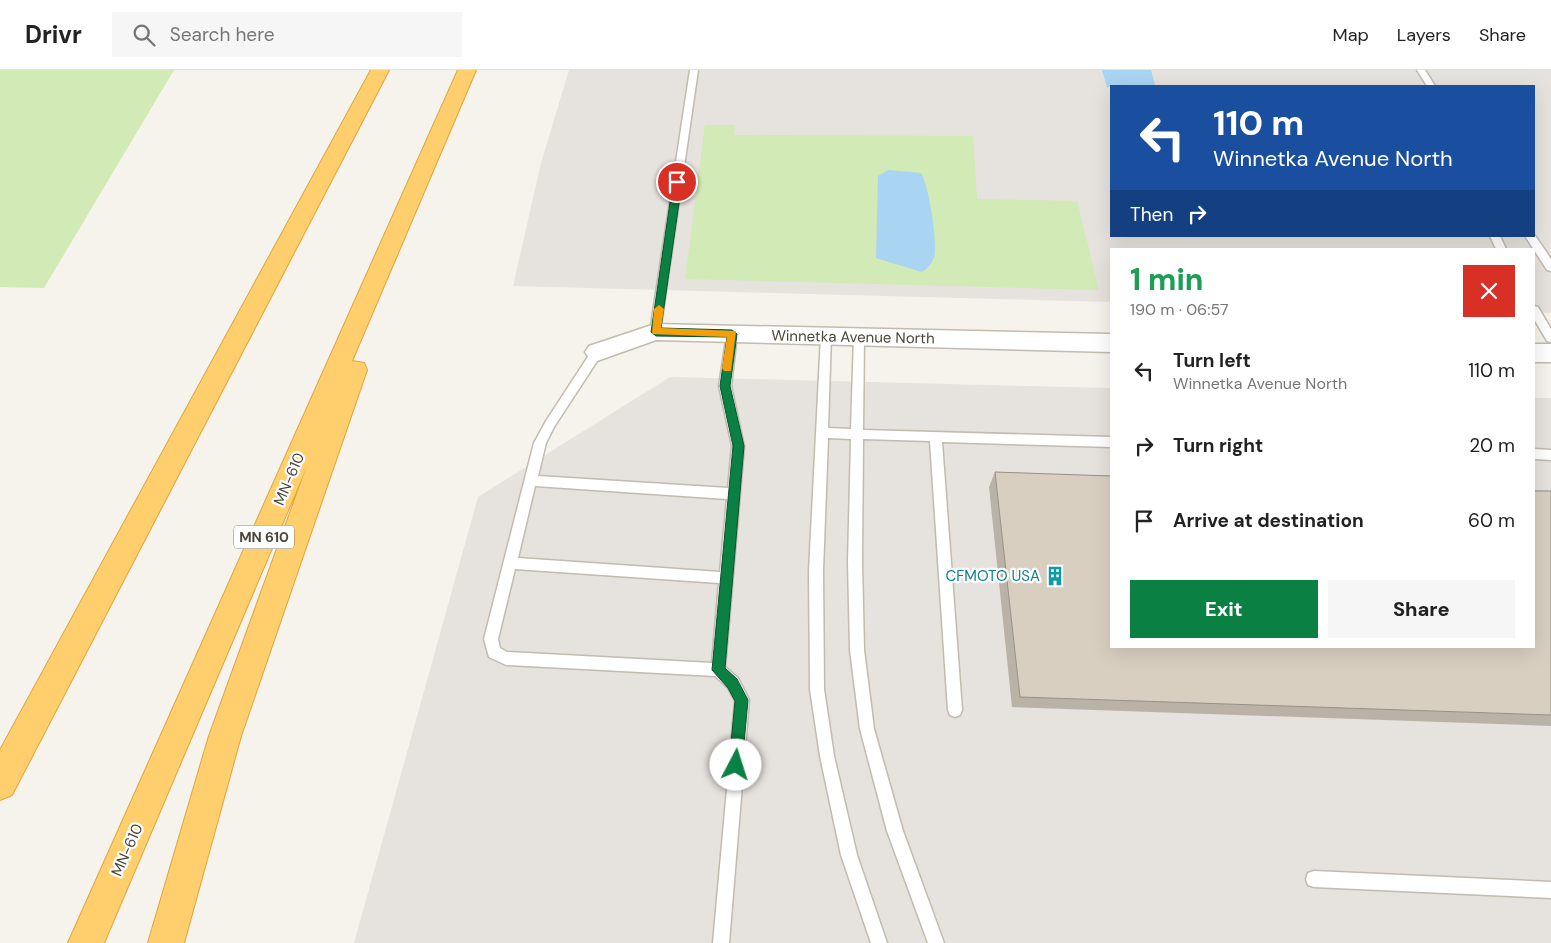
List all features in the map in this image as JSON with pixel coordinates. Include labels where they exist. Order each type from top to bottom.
[{"type":"highway","points":[[0,782],[380,70]]},
{"type":"highway","name":"MN-610","points":[[86,943],[468,70]]},
{"type":"highway","points":[[166,943],[194,837],[246,673],[440,131]]},
{"type":"highway","points":[[0,763],[58,673]]},
{"type":"street","name":"Winnetka Avenue North","points":[[598,352],[656,332],[1110,343]]},
{"type":"street","points":[[1535,353],[1551,353]]},
{"type":"lane","points":[[656,332],[694,70]]},
{"type":"lane","points":[[1421,70],[1430,85]]},
{"type":"lane","points":[[1531,237],[1550,265]]},
{"type":"lane","points":[[1535,262],[1550,265]]},
{"type":"lane","points":[[1535,312],[1551,338]]},
{"type":"lane","points":[[718,670],[738,446],[725,386],[732,334]]},
{"type":"lane","points":[[826,336],[816,571],[818,689],[827,756],[849,855],[879,943]]},
{"type":"lane","points":[[859,337],[855,562],[857,650],[868,729],[895,831],[936,943]]},
{"type":"lane","points":[[598,352],[550,424],[540,443],[491,640],[494,652],[506,658],[718,670],[733,683],[742,700],[721,943]]},
{"type":"lane","points":[[822,433],[1110,442]]},
{"type":"lane","points":[[936,437],[955,710]]},
{"type":"lane","points":[[1535,454],[1551,455]]},
{"type":"lane","points":[[530,482],[734,494]]},
{"type":"lane","points":[[510,563],[727,578]]},
{"type":"lane","points":[[1314,878],[1551,890]]},
{"type":"shaded area","points":[[569,70],[1551,70],[1551,313],[1535,312],[1535,248],[1110,248],[1110,302],[513,286],[541,163]]},
{"type":"shaded area","points":[[670,377],[1110,388],[1110,648],[1535,648],[1535,398],[1551,398],[1551,943],[354,943],[478,497]]},
{"type":"green space","points":[[0,70],[174,70],[44,288],[0,287]]},
{"type":"green space","points":[[705,125],[735,125],[734,135],[973,136],[977,199],[1077,201],[1099,290],[685,279]]},
{"type":"water","points":[[1102,70],[1151,70],[1155,85],[1110,85],[1110,87],[1107,87]]},
{"type":"water","points":[[888,170],[921,173],[924,180],[932,215],[935,250],[932,262],[922,272],[876,258],[878,176]]},
{"type":"building","name":"CFMOTO USA","points":[[995,472],[1110,476],[1110,648],[1535,648],[1535,491],[1551,491],[1551,715],[1020,697]]},
{"type":"slow traffic","points":[[659,309],[656,332],[732,334],[728,368]]},
{"type":"place","name":"CFMOTO USA","points":[[1055,576]]},
{"type":"route","points":[[677,182],[656,332],[732,334],[725,386],[738,446],[718,670],[733,683],[742,700],[736,765]]}]
